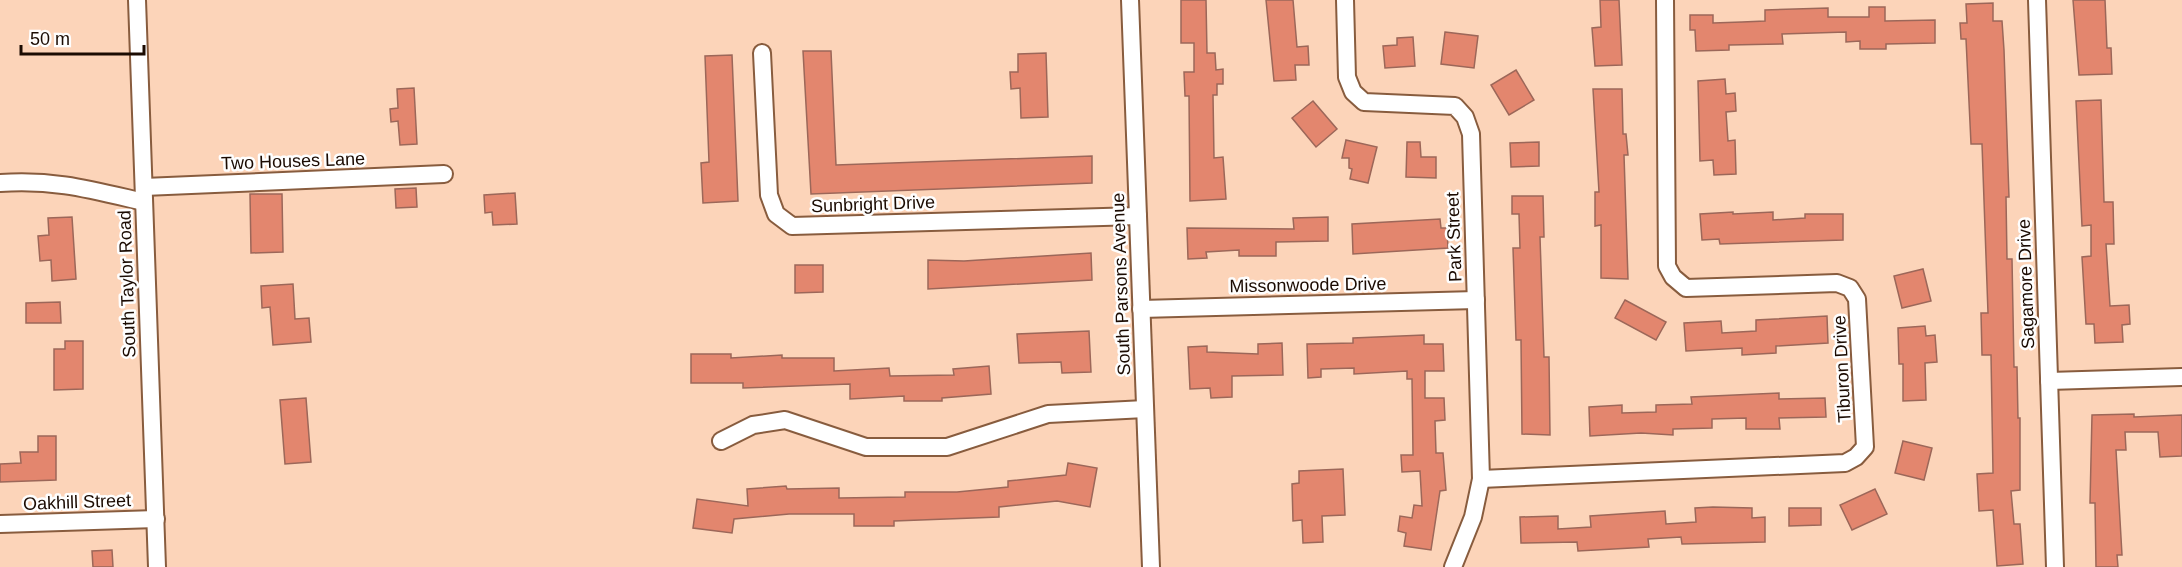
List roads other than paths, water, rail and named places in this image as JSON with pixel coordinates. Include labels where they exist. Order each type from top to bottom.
[{"type":"street","name":"South Taylor Road","points":[[137,0],[157,567]]},
{"type":"street","name":"South Parsons Avenue","points":[[1130,0],[1150,567]]},
{"type":"street","name":"Park Street","points":[[1345,0],[1347,77],[1353,92],[1364,102],[1455,106],[1465,117],[1471,134],[1481,479],[1473,517],[1453,567]]},
{"type":"street","name":"Tiburon Drive","points":[[1481,479],[1845,463],[1856,457],[1865,447],[1857,299],[1850,288],[1837,283],[1686,288],[1673,277],[1667,266],[1665,0]]},
{"type":"street","name":"Sagamore Drive","points":[[2037,0],[2055,567]]},
{"type":"street","name":"Sunbright Drive","points":[[762,53],[769,195],[776,214],[792,226],[1138,216]]},
{"type":"street","name":"Two Houses Lane","points":[[0,183],[36,180],[144,194],[444,174]]},
{"type":"street","name":"Missonwoode Drive","points":[[1141,309],[1476,300]]},
{"type":"street","points":[[2049,381],[2182,377]]},
{"type":"street","points":[[721,441],[753,425],[785,420],[866,447],[947,447],[1048,414],[1145,409]]},
{"type":"street","name":"Oakhill Street","points":[[0,524],[156,519]]}]
